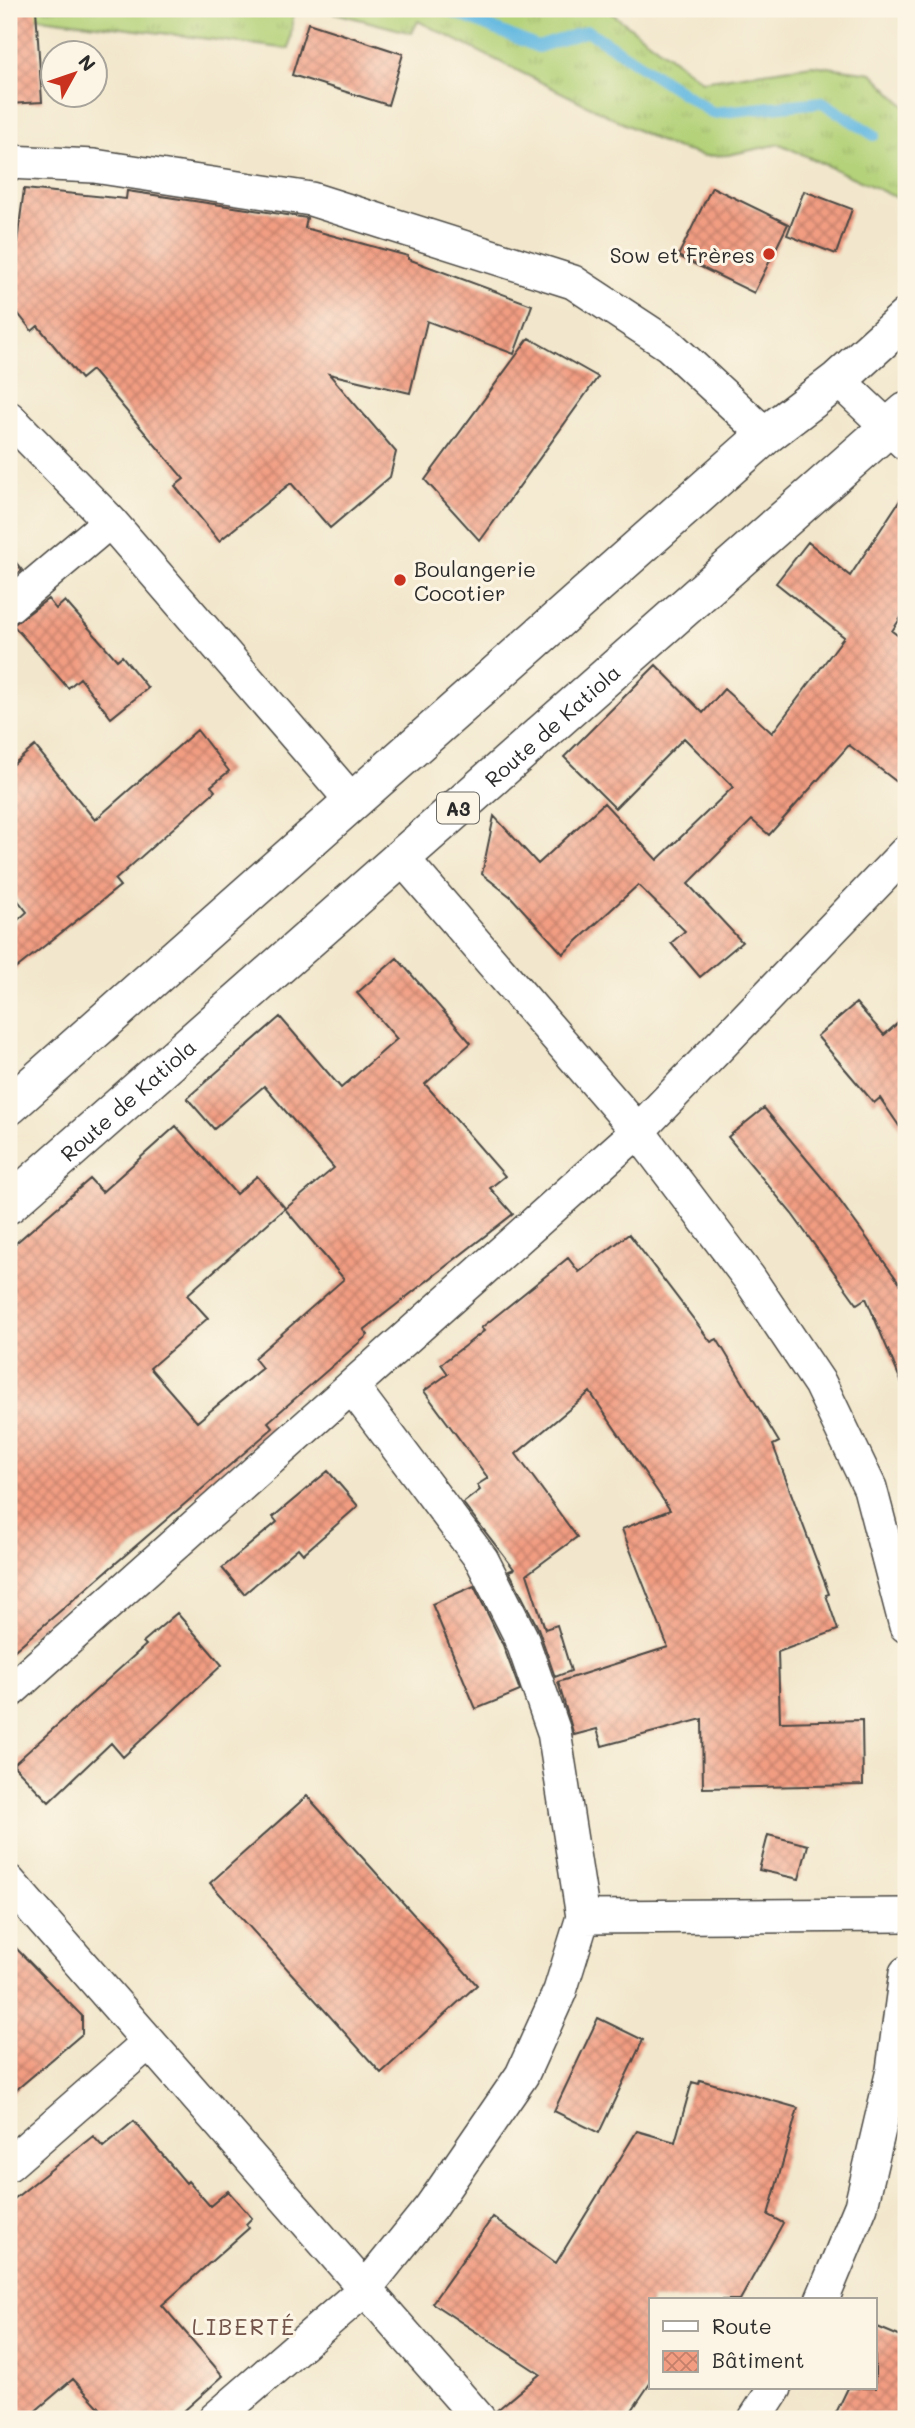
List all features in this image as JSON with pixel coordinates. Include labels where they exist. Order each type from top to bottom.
[{"type":"highway","points":[[9,1106],[766,435],[838,380],[906,318]]},
{"type":"highway","name":"Route de Katiola","points":[[9,1204],[401,858],[900,428]]},
{"type":"street","points":[[9,162],[94,166],[311,199],[573,282],[669,345],[766,435]]},
{"type":"street","points":[[838,380],[900,428]]},
{"type":"street","points":[[9,418],[110,521],[352,801]]},
{"type":"street","points":[[9,606],[110,521]]},
{"type":"street","points":[[401,858],[638,1131],[749,1278],[820,1384],[870,1488],[906,1626]]},
{"type":"street","points":[[9,1692],[638,1131],[903,864]]},
{"type":"street","points":[[215,2419],[365,2288],[431,2207],[522,2075],[559,1991],[583,1917],[554,1732],[522,1637],[482,1560],[353,1388]]},
{"type":"street","points":[[9,1882],[479,2419]]},
{"type":"street","points":[[583,1917],[906,1915]]},
{"type":"street","points":[[823,2298],[861,2206],[893,2070],[906,1973]]},
{"type":"street","points":[[9,2164],[149,2042]]},
{"type":"street","points":[[755,2419],[774,2390]]},
{"type":"green space","points":[[9,9],[294,9],[289,49],[9,14]]},
{"type":"green space","points":[[320,9],[606,9],[702,81],[812,65],[872,73],[906,107],[906,202],[780,144],[728,155],[704,156],[669,146],[418,21],[412,33]]},
{"type":"building","points":[[9,9],[36,9],[38,102],[9,104]]},
{"type":"building","points":[[308,23],[403,54],[388,105],[292,75]]},
{"type":"building","points":[[712,187],[788,224],[754,293],[678,256]]},
{"type":"building","points":[[24,189],[126,199],[127,191],[307,218],[305,228],[408,256],[408,259],[532,305],[514,354],[427,321],[410,393],[329,374],[396,452],[390,477],[330,528],[291,483],[219,541],[175,486],[184,479],[92,370],[81,379],[38,326],[32,331],[9,302]]},
{"type":"building","points":[[804,191],[852,209],[836,254],[787,235]]},
{"type":"building","points":[[529,338],[598,377],[480,541],[425,480]]},
{"type":"building","points":[[906,491],[906,610],[892,631],[906,642],[906,789],[849,745],[769,835],[752,820],[688,884],[742,942],[700,977],[671,943],[685,931],[638,885],[563,954],[511,897],[482,874],[494,816],[538,864],[604,803],[657,860],[733,787],[684,738],[615,808],[564,757],[656,665],[703,713],[724,689],[772,733],[844,637],[776,583],[808,542],[850,576]]},
{"type":"building","points":[[9,554],[22,570],[9,581]]},
{"type":"building","points":[[48,599],[56,609],[65,601],[117,660],[122,656],[148,688],[111,718],[80,678],[68,688],[13,625]]},
{"type":"building","points":[[197,730],[229,771],[211,786],[215,791],[115,880],[120,886],[9,974],[9,928],[27,912],[9,889],[9,768],[35,746],[95,820]]},
{"type":"building","points":[[397,958],[471,1043],[425,1084],[505,1176],[490,1188],[513,1214],[364,1330],[368,1335],[268,1422],[273,1428],[9,1655],[9,1249],[90,1179],[102,1192],[176,1126],[236,1194],[257,1176],[285,1208],[187,1295],[208,1318],[150,1368],[197,1422],[262,1368],[254,1358],[344,1279],[285,1209],[334,1168],[264,1086],[214,1129],[187,1098],[280,1017],[341,1088],[397,1039],[357,993]]},
{"type":"building","points":[[856,1003],[884,1035],[906,1016],[906,1136],[880,1098],[874,1103],[817,1036]]},
{"type":"building","points":[[764,1108],[829,1186],[906,1292],[906,1393],[866,1298],[857,1304],[792,1214],[728,1137]]},
{"type":"building","points":[[629,1234],[711,1342],[717,1339],[779,1442],[773,1445],[829,1594],[826,1595],[838,1630],[778,1652],[780,1722],[862,1720],[863,1785],[703,1788],[702,1719],[602,1746],[597,1729],[574,1735],[558,1682],[668,1647],[622,1529],[670,1510],[590,1392],[516,1454],[577,1537],[527,1574],[545,1629],[557,1625],[571,1671],[555,1677],[538,1628],[509,1571],[514,1569],[463,1503],[480,1490],[477,1485],[488,1478],[424,1391],[448,1374],[441,1364],[484,1331],[481,1328],[568,1258],[579,1272]]},
{"type":"building","points":[[328,1471],[358,1506],[303,1554],[298,1548],[244,1594],[222,1568],[277,1522],[273,1517]]},
{"type":"building","points":[[474,1586],[503,1645],[520,1691],[476,1709],[432,1604]]},
{"type":"building","points":[[177,1613],[222,1665],[123,1757],[111,1743],[49,1802],[13,1765],[146,1645],[143,1642]]},
{"type":"building","points":[[307,1796],[477,1985],[381,2073],[210,1883]]},
{"type":"building","points":[[768,1835],[808,1845],[799,1879],[759,1870]]},
{"type":"building","points":[[9,1941],[82,2016],[82,2034],[9,2096]]},
{"type":"building","points":[[598,2018],[643,2040],[599,2133],[554,2111]]},
{"type":"building","points":[[700,2080],[798,2108],[768,2215],[783,2223],[741,2298],[649,2298],[649,2385],[626,2419],[498,2419],[496,2411],[540,2374],[432,2303],[493,2217],[556,2263],[637,2131],[675,2142],[692,2082],[699,2084]]},
{"type":"building","points":[[134,2121],[186,2183],[188,2181],[210,2206],[228,2191],[252,2218],[246,2224],[249,2228],[162,2305],[223,2376],[175,2419],[110,2419],[73,2379],[26,2419],[9,2419],[9,2203],[93,2136],[103,2147]]},
{"type":"building","points":[[876,2326],[906,2339],[906,2419],[833,2419],[847,2390],[876,2390]]},
{"type":"waterway","points":[[446,9],[538,47],[588,31],[713,113],[822,102],[874,135]]},
{"type":"place","name":"Sow et Frères","points":[[769,254]]},
{"type":"place","name":"Boulangerie Cocotier","points":[[400,580]]},
{"type":"district","name":"LIBERTÉ","points":[[244,2326]]}]
